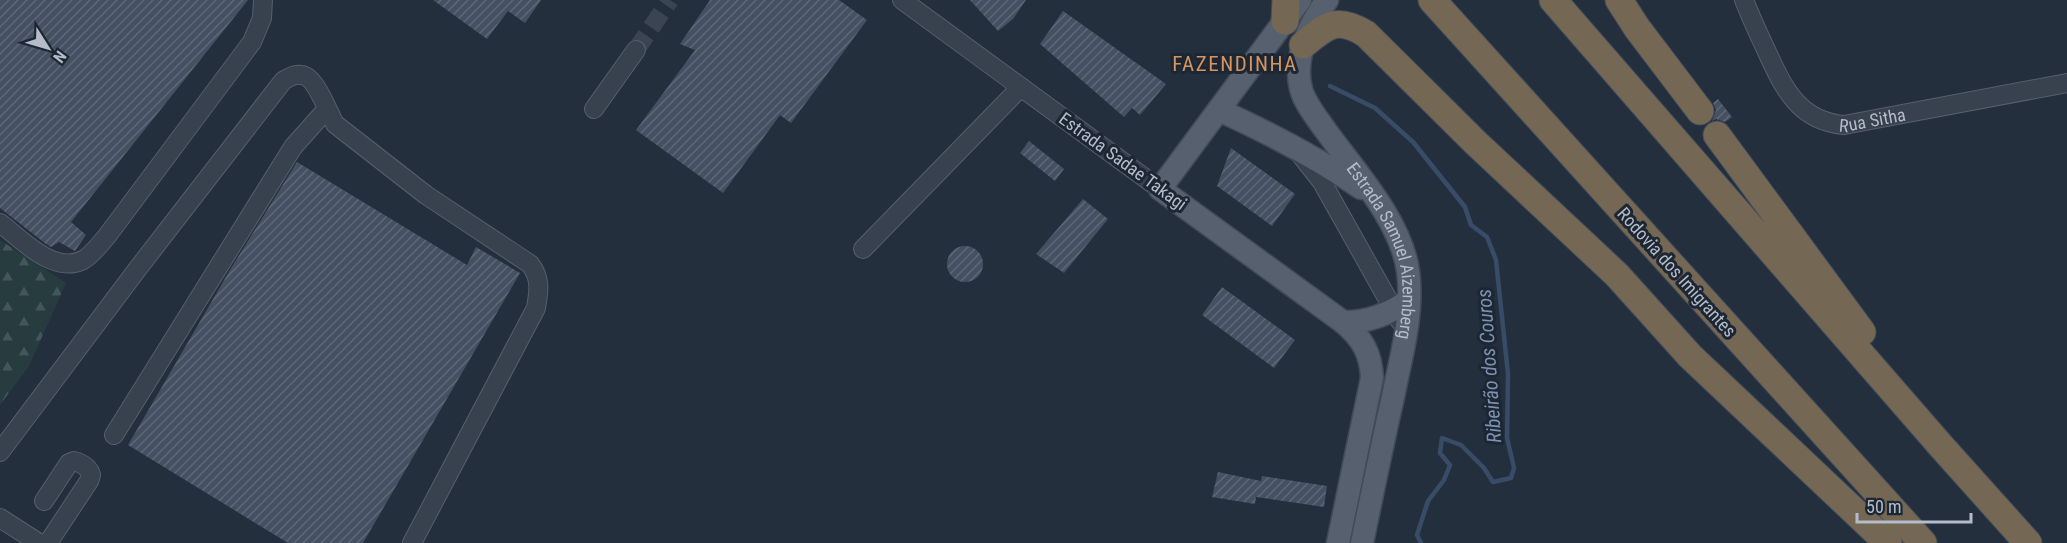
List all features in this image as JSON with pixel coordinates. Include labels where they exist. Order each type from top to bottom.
[{"type":"highway","points":[[1553,0],[2028,543]]},
{"type":"highway","points":[[1619,0],[1636,28],[1700,111]]},
{"type":"highway","name":"Rodovia dos Imigrantes","points":[[1436,4],[1923,543]]},
{"type":"highway","points":[[1303,45],[1323,28],[1335,24],[1354,27],[1366,34],[1476,143],[1617,275],[1690,356],[1888,543]]},
{"type":"highway","points":[[1717,135],[1875,350],[1941,446]]},
{"type":"main road","name":"Estrada Samuel Aizemberg","points":[[1327,0],[1309,29],[1303,45],[1299,66],[1302,92],[1313,113],[1372,195],[1398,237],[1408,270],[1402,306],[1406,333],[1362,543]]},
{"type":"main road","points":[[1160,189],[1219,110],[1290,7]]},
{"type":"main road","points":[[1219,110],[1324,163],[1372,195]]},
{"type":"main road","name":"Estrada Sadae Takagi","points":[[1160,189],[1343,322]]},
{"type":"main road","points":[[1343,322],[1361,322],[1402,306]]},
{"type":"main road","name":"Estrada Samuel Aizemberg","points":[[1338,543],[1372,378],[1367,349],[1343,322]]},
{"type":"street","points":[[0,223],[48,259],[60,263],[74,263],[85,259],[114,228],[252,42],[262,18],[263,0]]},
{"type":"street","name":"Estrada Sadae Takagi","points":[[902,0],[1160,189]]},
{"type":"street","name":"Rua Sitha","points":[[1744,0],[1783,86],[1802,108],[1813,117],[1827,123],[1844,125],[2067,83]]},
{"type":"street","points":[[594,109],[636,50]]},
{"type":"street","points":[[0,452],[283,81],[292,76],[302,75],[316,86],[335,124],[408,181],[530,264],[537,273],[539,287],[536,308],[412,543]]},
{"type":"street","points":[[862,249],[1021,87]]},
{"type":"street","points":[[114,435],[293,147],[326,110]]},
{"type":"street","points":[[1293,146],[1323,182],[1402,306]]},
{"type":"street","points":[[44,501],[69,463],[74,461],[81,463],[90,471],[92,475],[89,481],[48,543]]},
{"type":"street","points":[[0,518],[39,543]]},
{"type":"green space","points":[[0,240],[66,283],[29,366],[0,405]]},
{"type":"building","points":[[0,0],[248,0],[71,222],[86,235],[75,251],[59,242],[51,247],[0,208]]},
{"type":"building","points":[[433,0],[541,0],[525,23],[508,11],[487,39]]},
{"type":"building","points":[[710,0],[839,0],[867,20],[791,123],[780,115],[723,193],[636,130],[695,50],[680,44]]},
{"type":"building","points":[[970,0],[1026,0],[1013,19],[998,31]]},
{"type":"building","points":[[1063,11],[1166,84],[1140,115],[1132,108],[1124,117],[1040,44]]},
{"type":"building","points":[[1718,99],[1732,117],[1725,122],[1716,119],[1712,121],[1716,110],[1713,103]]},
{"type":"building","points":[[1029,141],[1064,169],[1055,181],[1020,153]]},
{"type":"building","points":[[1231,148],[1295,194],[1272,226],[1217,186]]},
{"type":"building","points":[[297,162],[467,265],[476,247],[520,273],[363,543],[288,543],[128,445],[230,270]]},
{"type":"building","points":[[1083,199],[1108,219],[1064,273],[1036,254]]},
{"type":"building","points":[[965,246],[978,251],[983,264],[978,277],[965,282],[952,277],[947,264],[952,251]]},
{"type":"building","points":[[1222,287],[1295,340],[1274,368],[1202,315]]},
{"type":"building","points":[[1218,472],[1261,481],[1262,476],[1327,486],[1324,507],[1256,497],[1255,504],[1212,497]]},
{"type":"waterway","name":"Ribeirão dos Couros","points":[[1330,86],[1375,108],[1413,142],[1465,207],[1471,225],[1487,237],[1496,260],[1508,374],[1507,438],[1514,468],[1511,478],[1493,482],[1484,468],[1461,445],[1442,438],[1440,453],[1450,465],[1444,480],[1428,501],[1417,535],[1421,543]]},
{"type":"tunnel","points":[[636,50],[670,0]]},
{"type":"district","name":"FAZENDINHA","points":[[1235,64]]}]
